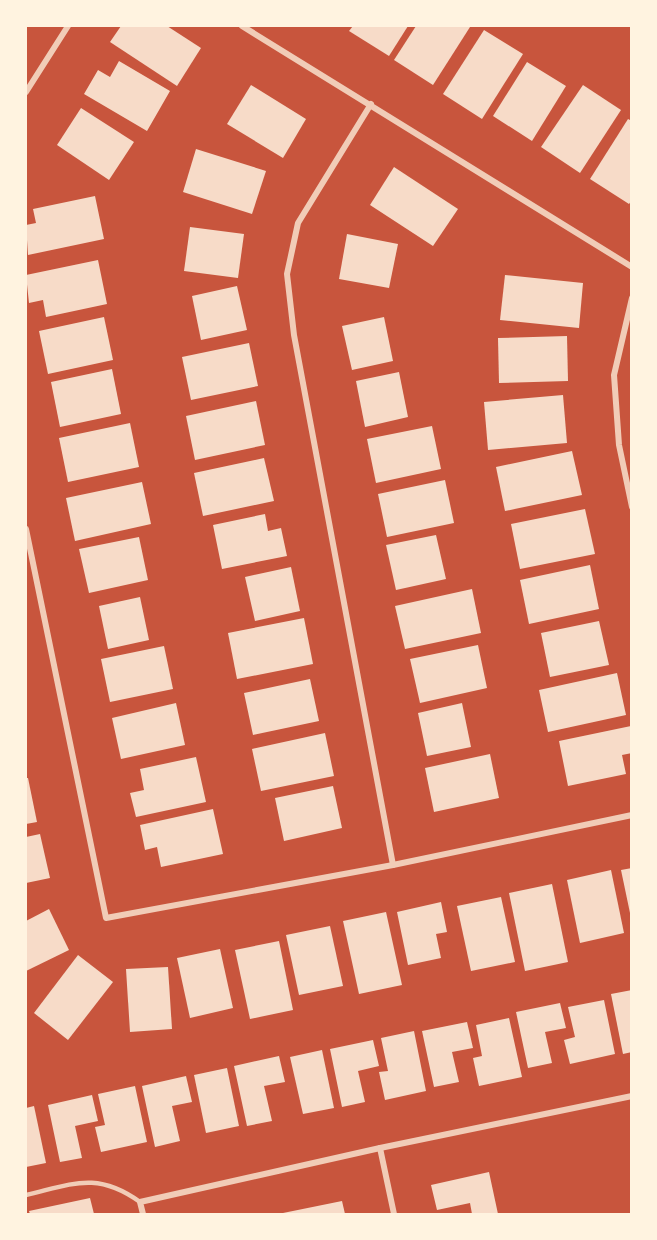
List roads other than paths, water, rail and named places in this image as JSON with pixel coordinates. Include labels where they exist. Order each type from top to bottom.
[{"type":"street","points":[[26,92],[68,26]]},
{"type":"street","points":[[242,26],[632,267]]},
{"type":"street","points":[[371,104],[298,223],[287,274],[294,335],[393,865]]},
{"type":"street","points":[[632,298],[615,375],[619,445],[632,507]]},
{"type":"street","points":[[26,529],[106,918],[393,865],[632,815]]},
{"type":"street","points":[[143,1215],[140,1202],[380,1148],[632,1096]]},
{"type":"street","points":[[380,1148],[394,1215]]},
{"type":"lane","points":[[26,1195],[87,1181],[119,1187],[140,1202]]}]
